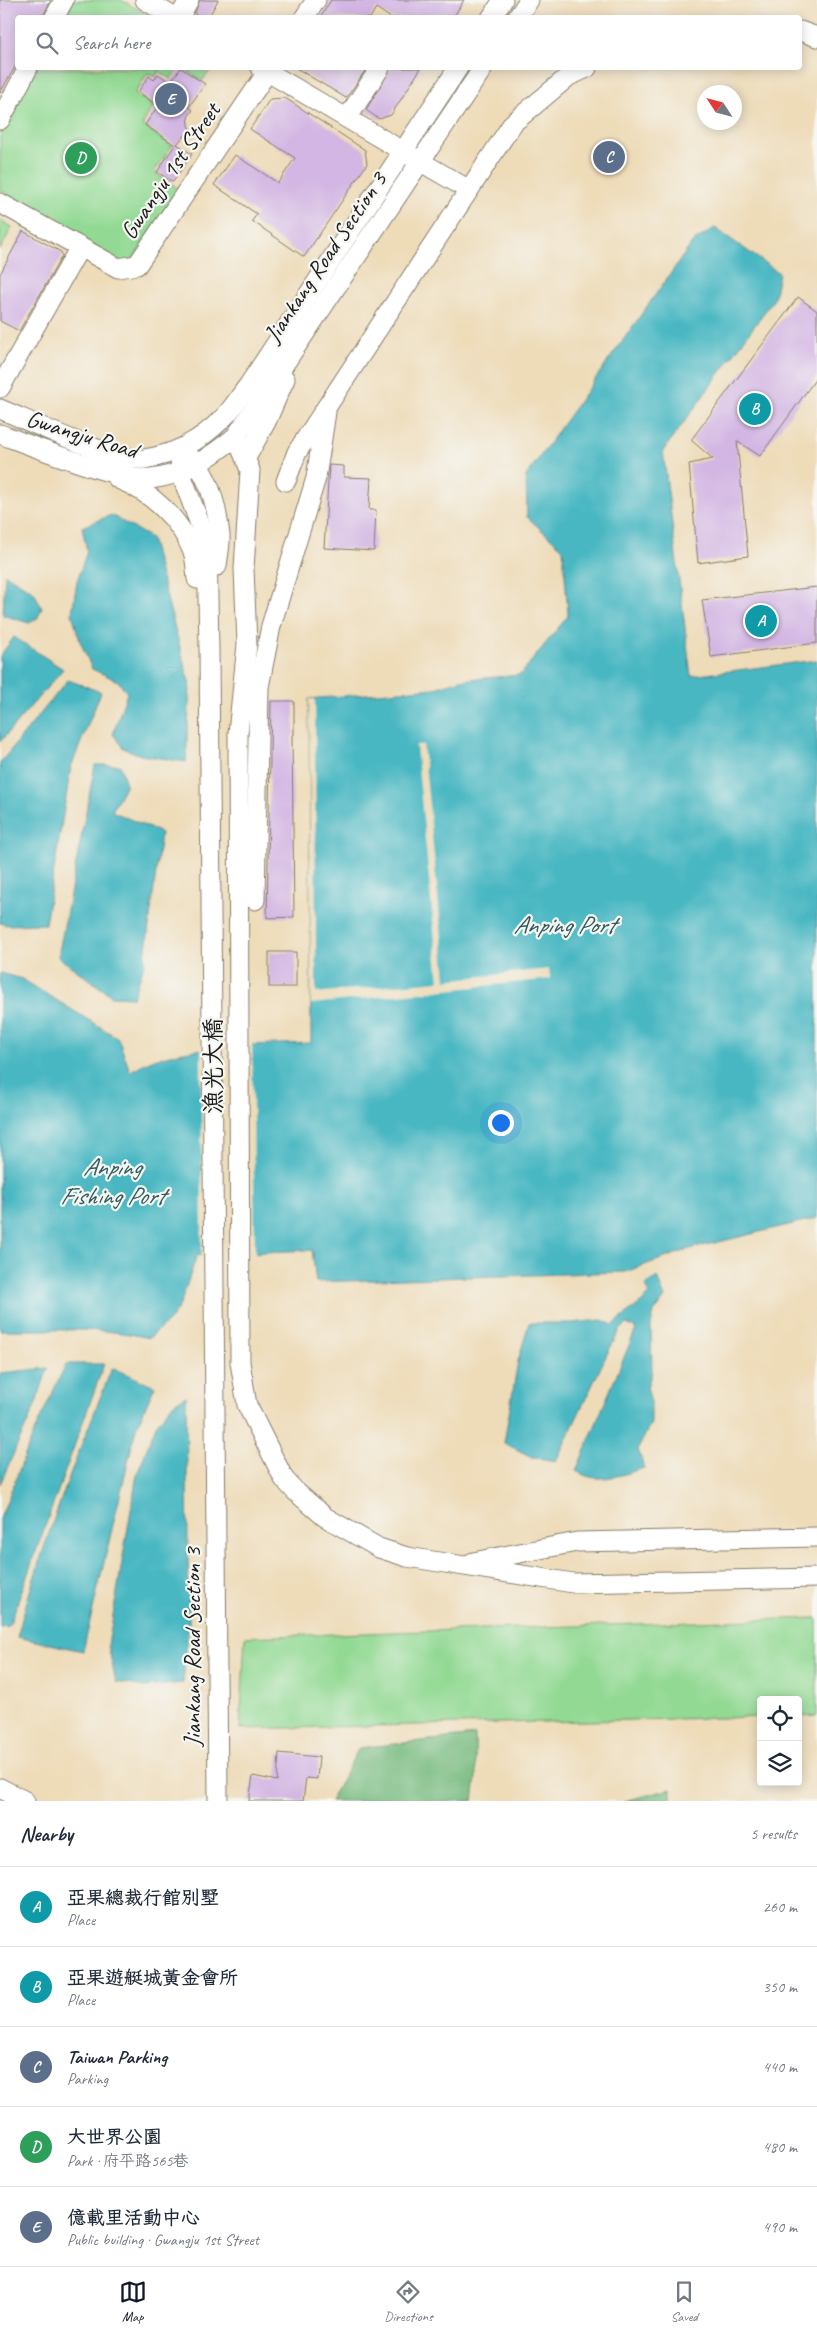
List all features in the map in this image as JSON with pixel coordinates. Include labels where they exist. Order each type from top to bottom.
[{"type":"street","points":[[56,15],[64,0]]},
{"type":"street","points":[[145,0],[172,15]]},
{"type":"street","points":[[179,15],[189,0]]},
{"type":"street","points":[[306,15],[316,0]]},
{"type":"street","points":[[493,15],[503,0]]},
{"type":"street","points":[[519,15],[529,0]]},
{"type":"street","points":[[802,32],[817,37]]},
{"type":"street","points":[[0,120],[27,70]]},
{"type":"street","name":"Gwangju 1st Street","points":[[0,203],[118,268],[137,265],[265,70]]},
{"type":"street","points":[[268,70],[469,190]]},
{"type":"street","points":[[347,118],[379,70]]},
{"type":"street","name":"Jiankang Road Section 3","points":[[181,449],[198,439],[223,419],[248,386],[457,70]]},
{"type":"street","name":"Jiankang Road Section 3","points":[[180,472],[199,464],[236,436],[482,70]]},
{"type":"street","points":[[286,480],[297,452],[513,123],[570,76],[583,70]]},
{"type":"street","points":[[0,388],[80,246]]},
{"type":"street","points":[[246,458],[266,422],[308,327]]},
{"type":"street","points":[[255,900],[259,687],[271,626],[316,478],[327,405]]},
{"type":"street","name":"Gwangju Road","points":[[0,410],[119,457],[144,459],[181,449]]},
{"type":"street","name":"Gwangju Road","points":[[0,434],[87,466],[127,476],[150,479],[180,472]]},
{"type":"street","name":"漁光大橋","points":[[236,436],[250,470],[244,570],[247,644],[238,742],[240,1362],[247,1405],[284,1479],[325,1517],[379,1548],[406,1557],[573,1583],[817,1578]]},
{"type":"street","points":[[181,449],[199,464],[212,495],[220,536],[209,649]]},
{"type":"street","points":[[181,449],[180,472],[207,543],[209,649]]},
{"type":"street","points":[[87,466],[124,481],[150,498],[180,526],[194,554],[209,649]]},
{"type":"street","name":"漁光大橋","points":[[209,649],[216,1493]]},
{"type":"street","name":"Jiankang Road Section 3","points":[[216,1493],[218,1801]]},
{"type":"street","points":[[460,1564],[577,1542],[817,1537]]},
{"type":"street","points":[[0,1788],[25,1801]]},
{"type":"green space","points":[[73,0],[121,0],[148,15],[66,15]]},
{"type":"green space","points":[[35,70],[177,70],[170,79],[159,71],[155,77],[148,73],[135,93],[153,106],[142,125],[172,146],[154,172],[179,189],[133,259],[121,262],[0,190],[0,135]]},
{"type":"green space","points":[[186,70],[210,70],[202,81]]},
{"type":"green space","points":[[0,220],[12,227],[0,250]]},
{"type":"green space","points":[[817,1618],[817,1716],[802,1717],[802,1696],[757,1696],[757,1717],[240,1729],[245,1637]]},
{"type":"green space","points":[[475,1735],[476,1778],[473,1801],[330,1801],[359,1748]]},
{"type":"green space","points":[[671,1789],[671,1801],[624,1801]]},
{"type":"water","name":"Anping Port","points":[[715,228],[779,273],[774,299],[663,451],[691,676],[817,660],[817,1218],[690,1249],[625,1272],[316,1282],[312,1250],[197,1255],[180,1305],[170,1320],[149,1338],[94,1330],[0,1330],[0,973],[22,979],[118,1038],[130,1071],[158,1058],[198,1050],[236,1046],[311,1043],[309,699],[435,688],[461,680],[520,675],[568,616],[563,549],[527,517],[526,476],[693,242]]},
{"type":"water","points":[[111,515],[151,538],[190,685],[186,762],[141,755],[123,748],[113,734],[127,693],[118,681],[92,669],[80,641],[72,613],[77,581],[87,551],[82,527]]},
{"type":"water","points":[[5,574],[34,592],[42,608],[37,619],[29,623],[3,615]]},
{"type":"water","points":[[14,637],[63,669],[0,742],[0,656]]},
{"type":"water","points":[[68,680],[101,692],[71,767],[45,924],[7,925],[0,923],[0,763]]},
{"type":"water","points":[[95,765],[120,765],[126,784],[112,811],[161,833],[144,965],[133,997],[112,996],[58,957]]},
{"type":"water","points":[[657,1277],[665,1298],[654,1312],[651,1325],[652,1372],[647,1387],[651,1402],[651,1423],[638,1449],[644,1468],[618,1476],[601,1478],[584,1475],[576,1471],[636,1329],[627,1324],[620,1330],[609,1350],[556,1461],[532,1457],[504,1443],[518,1361],[529,1323],[570,1323],[602,1320],[613,1325],[642,1302],[649,1294],[645,1286]]},
{"type":"water","points":[[66,1364],[104,1364],[9,1626],[0,1627],[0,1519],[34,1432]]},
{"type":"water","points":[[48,1368],[35,1406],[0,1484],[0,1373]]},
{"type":"water","points":[[112,1368],[155,1386],[136,1428],[83,1651],[17,1637],[48,1535]]},
{"type":"water","points":[[186,1396],[189,1621],[183,1683],[145,1687],[116,1682],[108,1645],[137,1474],[156,1425],[174,1403]]},
{"type":"pier","points":[[309,699],[315,699],[316,993],[439,981],[416,745],[423,745],[446,980],[549,969],[550,979],[311,1004]]},
{"type":"pier","points":[[252,1042],[255,1254],[202,1257],[201,1047]]},
{"type":"building","points":[[0,0],[51,0],[44,15],[15,15],[15,67],[0,93]]},
{"type":"building","points":[[200,0],[218,0],[210,15],[196,15]]},
{"type":"building","points":[[331,0],[464,0],[455,15],[386,15],[376,8],[372,15],[322,15]]},
{"type":"building","points":[[179,70],[184,70],[205,84],[189,107],[193,110],[188,117],[190,130],[177,144],[192,154],[173,182],[157,172],[175,145],[145,125],[158,106],[138,92],[149,76],[154,80],[158,74],[170,82]]},
{"type":"building","points":[[299,70],[366,70],[346,98]]},
{"type":"building","points":[[390,70],[420,70],[391,115],[379,119],[366,110]]},
{"type":"building","points":[[285,98],[365,150],[367,164],[304,257],[252,221],[257,214],[214,185],[235,155],[278,183],[295,158],[250,129],[270,99]]},
{"type":"building","points":[[23,231],[61,252],[62,256],[19,331],[0,321],[0,274]]},
{"type":"building","points":[[798,297],[817,311],[817,377],[760,456],[737,441],[748,556],[698,563],[689,464],[713,459],[691,440]]},
{"type":"building","points":[[329,465],[344,466],[344,477],[371,478],[369,510],[376,510],[374,551],[324,548]]},
{"type":"building","points":[[817,587],[817,643],[711,657],[702,600]]},
{"type":"building","points":[[271,701],[294,701],[294,735],[292,735],[294,917],[267,918]]},
{"type":"building","points":[[269,952],[296,952],[296,987],[269,987]]},
{"type":"building","points":[[279,1753],[319,1757],[317,1779],[306,1778],[303,1801],[249,1801],[253,1776],[277,1781]]},
{"type":"place","name":"億載里活動中心","points":[[171,99]]},
{"type":"place","name":"Taiwan Parking","points":[[609,157]]},
{"type":"place","name":"大世界公園","points":[[81,158]]},
{"type":"place","name":"亞果遊艇城黃金會所","points":[[755,409]]},
{"type":"place","name":"亞果總裁行館別墅","points":[[761,621]]},
{"type":"water label","name":"Anping Fishing Port","points":[[112,1182]]}]
